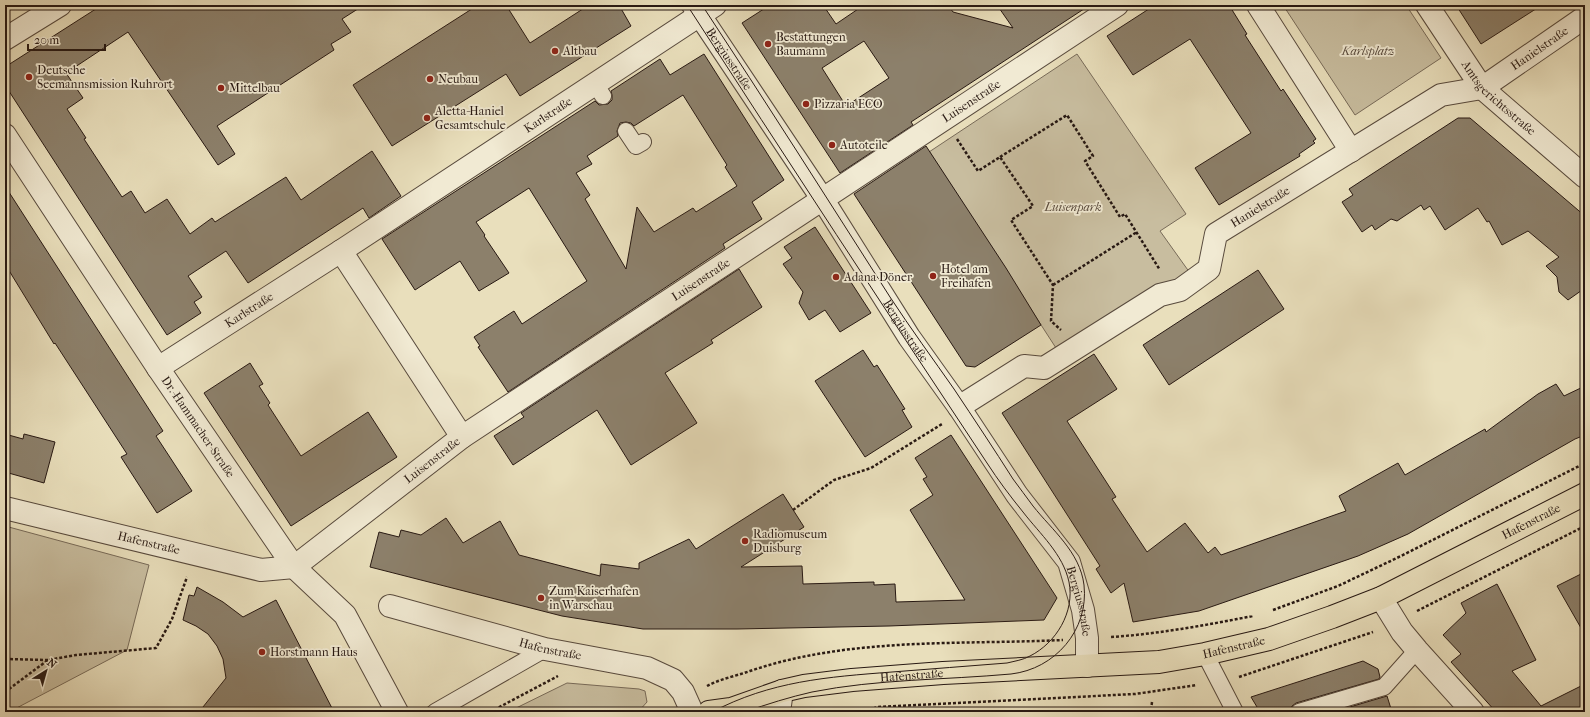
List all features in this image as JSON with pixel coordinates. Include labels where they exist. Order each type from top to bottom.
[{"type":"main road","name":"Hafenstraße","points":[[709,712],[780,702],[804,686],[852,680],[943,673],[1159,662],[1206,654],[1269,639],[1381,598],[1585,494]]},
{"type":"street","points":[[5,39],[60,5]]},
{"type":"street","name":"Luisenstraße","points":[[294,568],[462,438],[1116,5]]},
{"type":"street","points":[[1258,5],[1351,151]]},
{"type":"street","name":"Amtsgerichtsstraße","points":[[1427,5],[1482,88],[1585,177]]},
{"type":"street","name":"Karlstraße","points":[[158,368],[341,251],[599,90],[702,8]]},
{"type":"street","name":"Bergiusstraße","points":[[702,8],[909,338],[959,408],[1017,495],[1069,562],[1083,610],[1087,638],[1087,666]]},
{"type":"street","name":"Hanielstraße","points":[[959,408],[1024,366],[1044,368],[1160,295],[1180,290],[1209,269],[1216,234],[1441,95],[1482,88],[1585,17]]},
{"type":"street","name":"Dr.-Hammacher-Straße","points":[[5,135],[158,368],[294,568],[345,615],[397,712]]},
{"type":"street","points":[[341,251],[462,438]]},
{"type":"street","name":"Hafenstraße","points":[[5,508],[261,570],[294,568]]},
{"type":"street","points":[[1381,598],[1402,632],[1473,712]]},
{"type":"street","name":"Hafenstraße","points":[[390,606],[544,649],[647,668],[673,680],[683,692],[692,712]]},
{"type":"lane","points":[[626,131],[636,146],[643,142]]},
{"type":"lane","points":[[435,712],[544,649]]},
{"type":"lane","points":[[1299,712],[1384,687],[1417,650]]},
{"type":"lane","points":[[1206,654],[1235,712]]},
{"type":"path","points":[[944,119],[978,172],[1068,115],[1093,156],[1085,161],[1120,217],[1125,214],[1173,292]]},
{"type":"path","points":[[1000,157],[1033,206],[1011,220],[1053,284],[1051,321],[1079,346]]},
{"type":"path","points":[[1053,284],[1137,232]]},
{"type":"path","points":[[793,510],[834,480],[871,468],[956,415],[959,408]]},
{"type":"path","points":[[1269,611],[1345,583],[1585,463]]},
{"type":"path","points":[[1419,610],[1585,526]]},
{"type":"path","points":[[5,659],[48,660],[76,655],[156,648],[172,619],[195,554]]},
{"type":"path","points":[[1140,636],[1254,616]]},
{"type":"path","points":[[5,692],[48,660]]},
{"type":"path","points":[[490,712],[558,676]]},
{"type":"path","points":[[864,712],[877,707],[1135,694],[1187,686]]},
{"type":"path","points":[[1152,702],[1151,710],[1153,712]]},
{"type":"green space","name":"Karlsplatz","points":[[1283,5],[1406,5],[1441,58],[1355,115]]},
{"type":"green space","name":"Luisenpark","points":[[1077,54],[1186,214],[1160,231],[1190,273],[1179,282],[1157,284],[1056,348],[929,152]]},
{"type":"green space","points":[[5,526],[149,565],[127,650],[9,712],[5,712]]},
{"type":"green space","points":[[567,683],[639,689],[645,691],[647,702],[638,712],[508,712]]},
{"type":"building","points":[[102,5],[364,5],[342,19],[351,32],[331,44],[334,50],[217,126],[235,154],[218,165],[128,32],[66,73],[83,98],[67,109],[86,138],[84,139],[122,197],[131,191],[145,213],[167,199],[190,234],[212,218],[215,222],[286,177],[301,200],[372,151],[401,196],[369,218],[363,208],[248,283],[226,251],[188,276],[202,297],[194,302],[201,313],[167,335],[5,85],[5,67]]},
{"type":"building","name":"Neubau","points":[[478,5],[506,5],[530,43],[589,5],[619,5],[631,26],[520,96],[506,74],[392,146],[353,85]]},
{"type":"building","points":[[770,5],[823,5],[836,24],[864,5],[948,5],[953,12],[1013,28],[997,5],[1090,5],[911,122],[913,125],[840,173],[742,23]],"holes":[[[864,41],[889,78],[846,106],[822,68]]]},
{"type":"building","points":[[1155,5],[1229,5],[1247,34],[1245,35],[1281,91],[1283,89],[1316,139],[1313,141],[1315,143],[1299,154],[1300,156],[1219,205],[1195,168],[1251,133],[1190,39],[1133,75],[1107,36]]},
{"type":"building","points":[[1456,5],[1542,5],[1481,44]]},
{"type":"building","points":[[704,54],[784,180],[752,202],[762,219],[723,244],[725,248],[508,392],[478,347],[480,346],[474,337],[514,311],[522,324],[587,281],[529,188],[476,222],[509,273],[479,291],[460,261],[415,290],[382,239],[595,101],[599,105],[608,104],[612,100],[611,91],[660,59],[670,75]],"holes":[[[683,95],[727,165],[725,167],[737,186],[696,212],[693,208],[654,232],[637,207],[626,269],[585,199],[590,195],[576,173],[592,164],[587,156],[618,136],[617,131],[620,123],[631,123],[634,126]]]},
{"type":"building","points":[[1458,118],[1470,118],[1585,216],[1585,288],[1568,300],[1559,292],[1557,277],[1546,266],[1559,257],[1528,231],[1502,245],[1489,221],[1487,222],[1478,208],[1445,230],[1430,206],[1424,210],[1421,205],[1397,221],[1391,219],[1375,230],[1372,225],[1362,232],[1342,202],[1353,195],[1349,189]]},
{"type":"building","points":[[926,146],[1006,268],[1041,325],[975,367],[966,366],[854,194]]},
{"type":"building","points":[[5,186],[163,431],[156,436],[192,491],[157,513],[121,457],[127,454],[55,343],[54,344],[5,264]]},
{"type":"building","points":[[815,227],[871,313],[840,332],[825,310],[809,320],[799,303],[803,292],[783,264],[792,258],[784,247]]},
{"type":"building","points":[[739,269],[762,307],[711,340],[713,343],[665,373],[697,423],[631,465],[597,410],[513,465],[494,436],[524,417],[521,413]]},
{"type":"building","points":[[1258,270],[1284,309],[1169,385],[1143,345]]},
{"type":"building","points":[[863,350],[874,367],[877,365],[905,409],[902,410],[912,427],[865,457],[815,381]]},
{"type":"building","points":[[1094,354],[1117,389],[1067,421],[1116,497],[1112,499],[1147,552],[1185,523],[1208,553],[1215,547],[1221,555],[1346,511],[1339,496],[1398,463],[1405,475],[1485,429],[1486,432],[1538,394],[1556,384],[1564,396],[1585,386],[1585,435],[1575,439],[1408,534],[1358,556],[1199,611],[1133,622],[1124,583],[1111,593],[1096,569],[1100,566],[1002,413]]},
{"type":"building","points":[[250,363],[263,384],[259,386],[270,403],[268,405],[301,456],[368,412],[397,457],[291,526],[204,393]]},
{"type":"building","points":[[5,434],[23,439],[24,434],[55,442],[44,483],[5,472]]},
{"type":"building","points":[[951,435],[1057,598],[1044,620],[889,626],[643,629],[562,616],[370,567],[379,532],[399,537],[401,530],[421,535],[446,518],[463,543],[500,521],[519,555],[600,576],[601,564],[639,569],[639,563],[689,539],[696,549],[783,494],[804,527],[741,567],[802,566],[803,584],[874,582],[874,585],[895,584],[896,602],[965,600],[910,510],[933,495],[923,479],[927,477],[915,458]]},
{"type":"building","points":[[1585,572],[1585,635],[1557,586]]},
{"type":"building","points":[[1497,584],[1536,660],[1512,671],[1541,706],[1585,684],[1585,712],[1496,712],[1451,662],[1461,654],[1443,635],[1466,613],[1461,603]]},
{"type":"building","name":"Horstmann Haus","points":[[197,587],[223,602],[243,617],[276,600],[334,712],[199,712],[226,678],[223,659],[217,646],[208,634],[183,620],[189,595],[194,596]]},
{"type":"building","points":[[1363,661],[1378,669],[1379,679],[1296,703],[1292,706],[1290,712],[1260,712],[1251,697]]},
{"type":"building","points":[[1387,696],[1392,712],[1333,712]]},
{"type":"tram line","points":[[687,5],[991,469],[1013,500],[1062,562],[1069,582],[1070,593],[1066,615],[1062,625],[1055,635],[1039,650],[1022,659],[1007,663],[845,676],[800,682],[756,693],[712,712]]},
{"type":"tram line","points":[[702,5],[898,309],[954,389],[1013,479],[1071,552],[1077,562],[1084,585],[1084,602],[1081,617],[1075,632],[1055,656],[1027,671],[986,676],[886,682],[837,688],[795,696],[745,712]]},
{"type":"place","name":"Bestattungen Baumann","points":[[768,44]]},
{"type":"place","name":"Altbau","points":[[555,51]]},
{"type":"place","name":"Deutsche Seemannsmission Ruhrort","points":[[29,77]]},
{"type":"place","name":"Neubau","points":[[430,79]]},
{"type":"place","name":"Mittelbau","points":[[221,88]]},
{"type":"place","name":"Pizzaria ECO","points":[[806,104]]},
{"type":"place","name":"Aletta-Haniel Gesamtschule","points":[[427,118]]},
{"type":"place","name":"Autoteile","points":[[832,145]]},
{"type":"place","name":"Hotel am Freihafen","points":[[933,276]]},
{"type":"place","name":"Adana Döner","points":[[836,277]]},
{"type":"place","name":"Radiomuseum Duisburg","points":[[745,541]]},
{"type":"place","name":"Zum Kaiserhafen in Warschau","points":[[541,598]]},
{"type":"place","name":"Horstmann Haus","points":[[262,652]]}]
